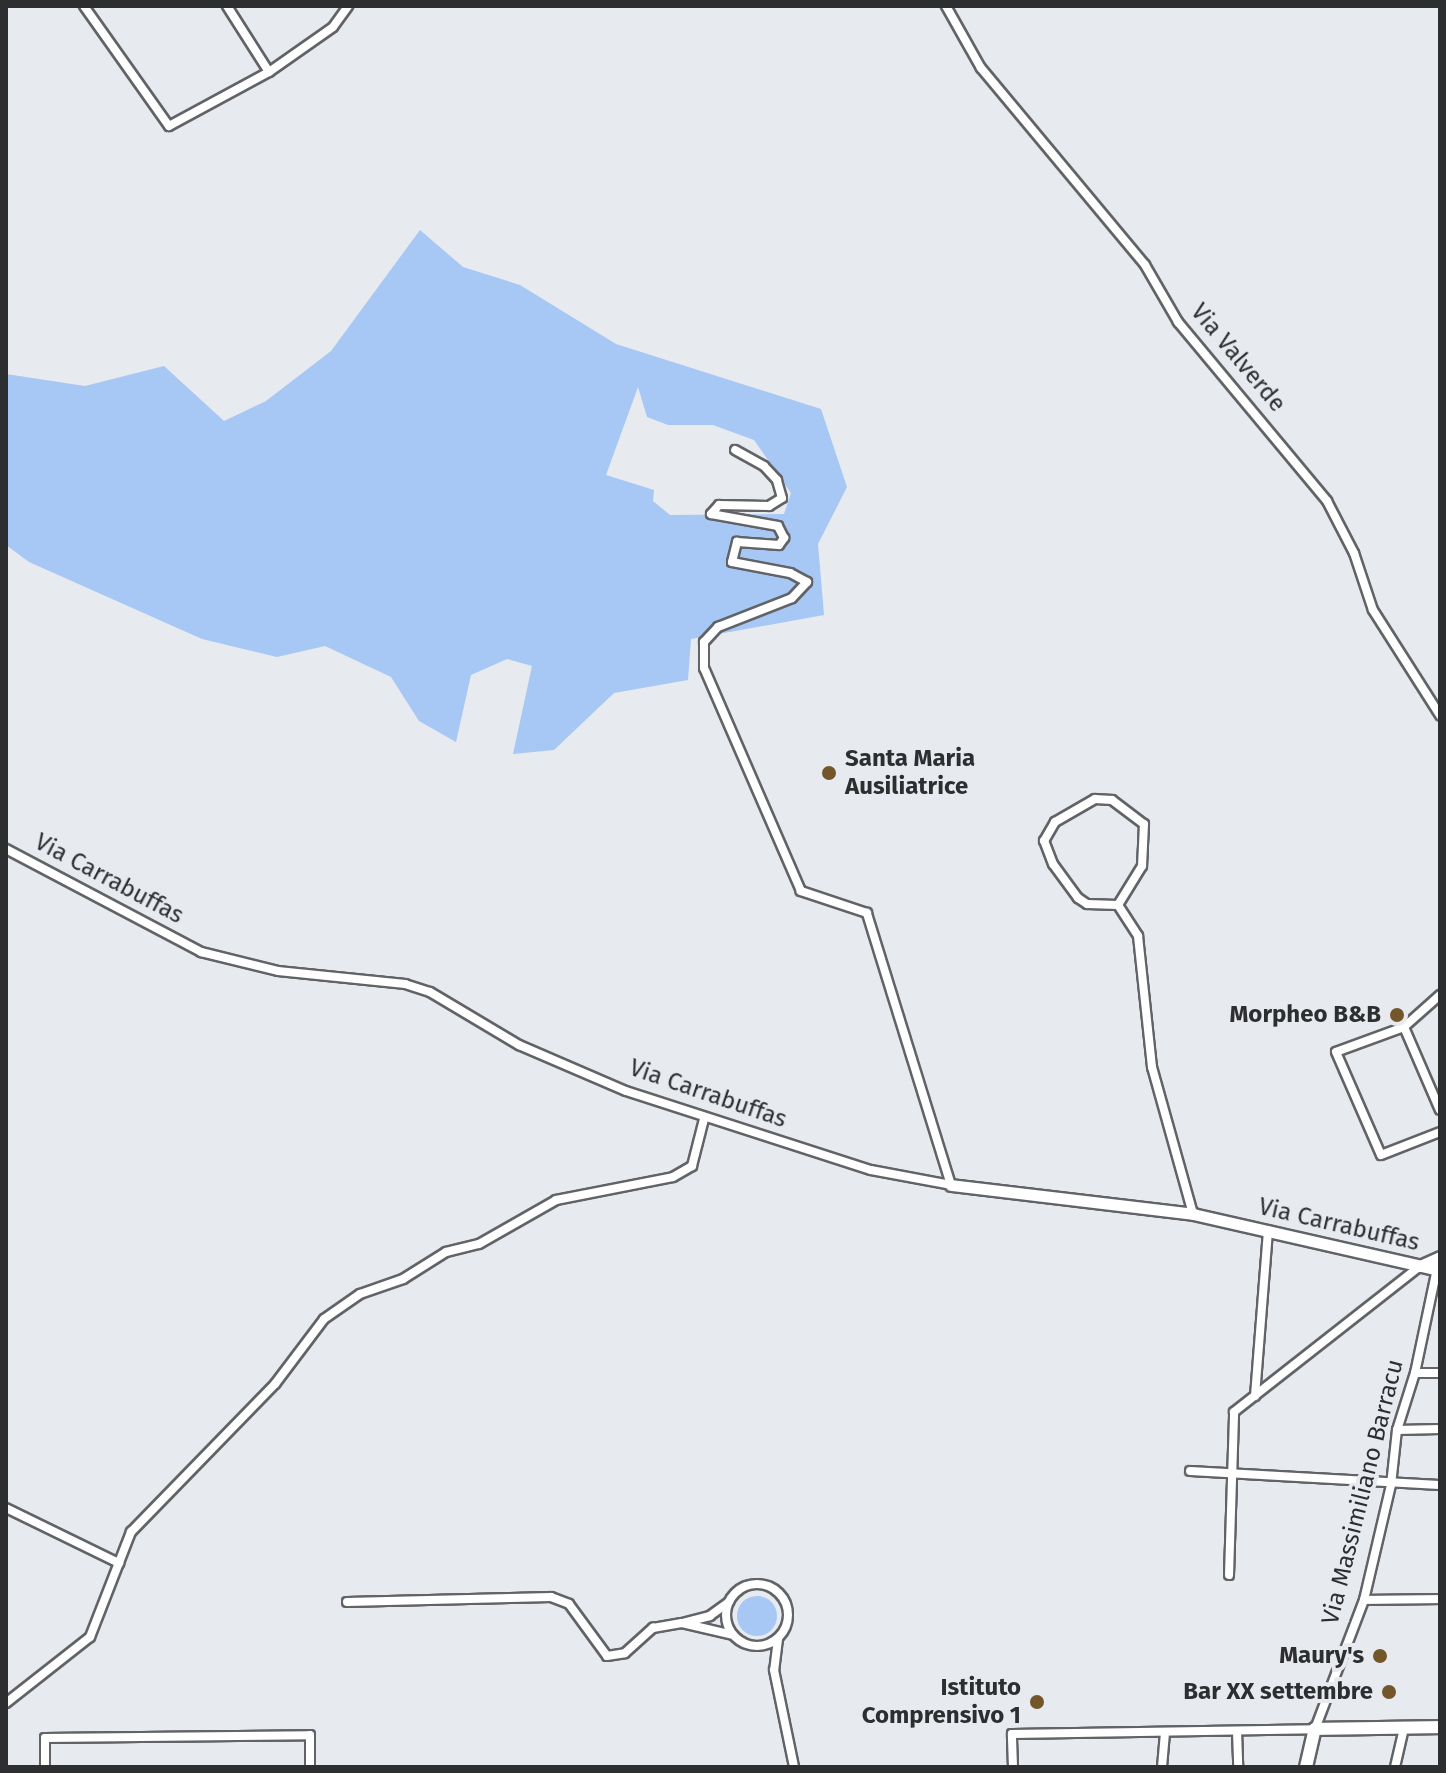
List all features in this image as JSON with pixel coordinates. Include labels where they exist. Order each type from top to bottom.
[{"type":"main road","points":[[1315,1729],[1440,1727]]},
{"type":"main road","name":"Via Massimiliano Barracu","points":[[1306,1767],[1315,1729]]},
{"type":"street","points":[[84,6],[169,126],[269,72],[333,27],[348,6]]},
{"type":"street","points":[[227,6],[269,72]]},
{"type":"street","name":"Via Valverde","points":[[946,6],[981,68],[1145,265],[1178,322],[1327,501],[1354,553],[1373,610],[1440,715]]},
{"type":"street","points":[[735,450],[764,466],[777,480],[782,498],[769,506],[719,505],[711,514],[778,526],[784,538],[779,545],[737,542],[732,562],[790,573],[807,582],[792,598],[718,627],[704,642],[704,668],[801,891],[867,913],[951,1185]]},
{"type":"street","points":[[1095,799],[1112,800],[1144,824],[1142,866],[1118,905],[1087,904],[1078,898],[1053,864],[1044,841],[1055,822],[1095,799]]},
{"type":"street","name":"Via Carrabuffas","points":[[6,849],[201,952],[278,971],[378,980],[430,992],[519,1045],[704,1119],[871,1170],[951,1185],[1193,1214],[1420,1266],[1439,1264]]},
{"type":"street","points":[[1118,905],[1138,936],[1152,1067],[1193,1214]]},
{"type":"street","points":[[1440,995],[1404,1027],[1336,1052],[1381,1155],[1440,1132]]},
{"type":"street","points":[[1404,1027],[1440,1110]]},
{"type":"street","points":[[6,1703],[90,1637],[131,1532],[275,1384],[324,1319],[360,1294],[403,1279],[446,1252],[479,1244],[556,1200],[673,1177],[692,1166],[704,1119]]},
{"type":"street","points":[[1255,1396],[1268,1231]]},
{"type":"street","name":"Via Massimiliano Barracu","points":[[1315,1729],[1364,1600],[1391,1485],[1397,1430],[1415,1373],[1439,1264]]},
{"type":"street","points":[[1229,1575],[1234,1412],[1420,1266]]},
{"type":"street","points":[[1415,1373],[1440,1373]]},
{"type":"street","points":[[1397,1430],[1440,1429]]},
{"type":"street","points":[[1190,1471],[1391,1485],[1440,1485]]},
{"type":"street","points":[[6,1508],[119,1563]]},
{"type":"street","points":[[347,1602],[551,1597],[569,1604],[607,1656],[625,1653],[653,1628],[710,1616],[754,1584],[776,1591],[787,1608],[774,1655],[794,1767]]},
{"type":"street","points":[[1364,1600],[1440,1599]]},
{"type":"street","points":[[729,1601],[727,1624],[736,1637]]},
{"type":"street","points":[[682,1623],[736,1637],[774,1655]]},
{"type":"street","points":[[760,1646],[778,1637]]},
{"type":"street","points":[[1395,1767],[1404,1728]]},
{"type":"street","points":[[1013,1767],[1012,1734],[1315,1729]]},
{"type":"street","points":[[1237,1731],[1238,1767]]},
{"type":"street","points":[[1162,1767],[1165,1732]]},
{"type":"street","points":[[45,1767],[45,1738],[310,1735],[310,1767]]},
{"type":"shaded area","points":[[420,230],[463,267],[520,285],[616,344],[821,409],[847,487],[818,544],[824,615],[691,639],[688,680],[614,693],[554,750],[513,754],[532,666],[507,659],[471,675],[456,742],[419,721],[391,677],[325,646],[277,657],[202,639],[29,562],[6,545],[6,374],[85,386],[164,366],[224,421],[266,401],[331,351]],"holes":[[[638,387],[647,417],[668,425],[713,425],[754,440],[791,493],[784,514],[670,515],[653,501],[654,490],[606,475]]]},
{"type":"shaded area","points":[[757,1596],[771,1602],[777,1616],[771,1630],[757,1636],[743,1630],[737,1616],[743,1602]]},
{"type":"place","name":"Santa Maria Ausiliatrice","points":[[829,773]]},
{"type":"place","name":"Morpheo B&B","points":[[1397,1015]]},
{"type":"place","name":"Maury's","points":[[1380,1656]]},
{"type":"place","name":"Bar XX settembre","points":[[1389,1692]]},
{"type":"place","name":"Istituto Comprensivo 1","points":[[1037,1702]]}]
